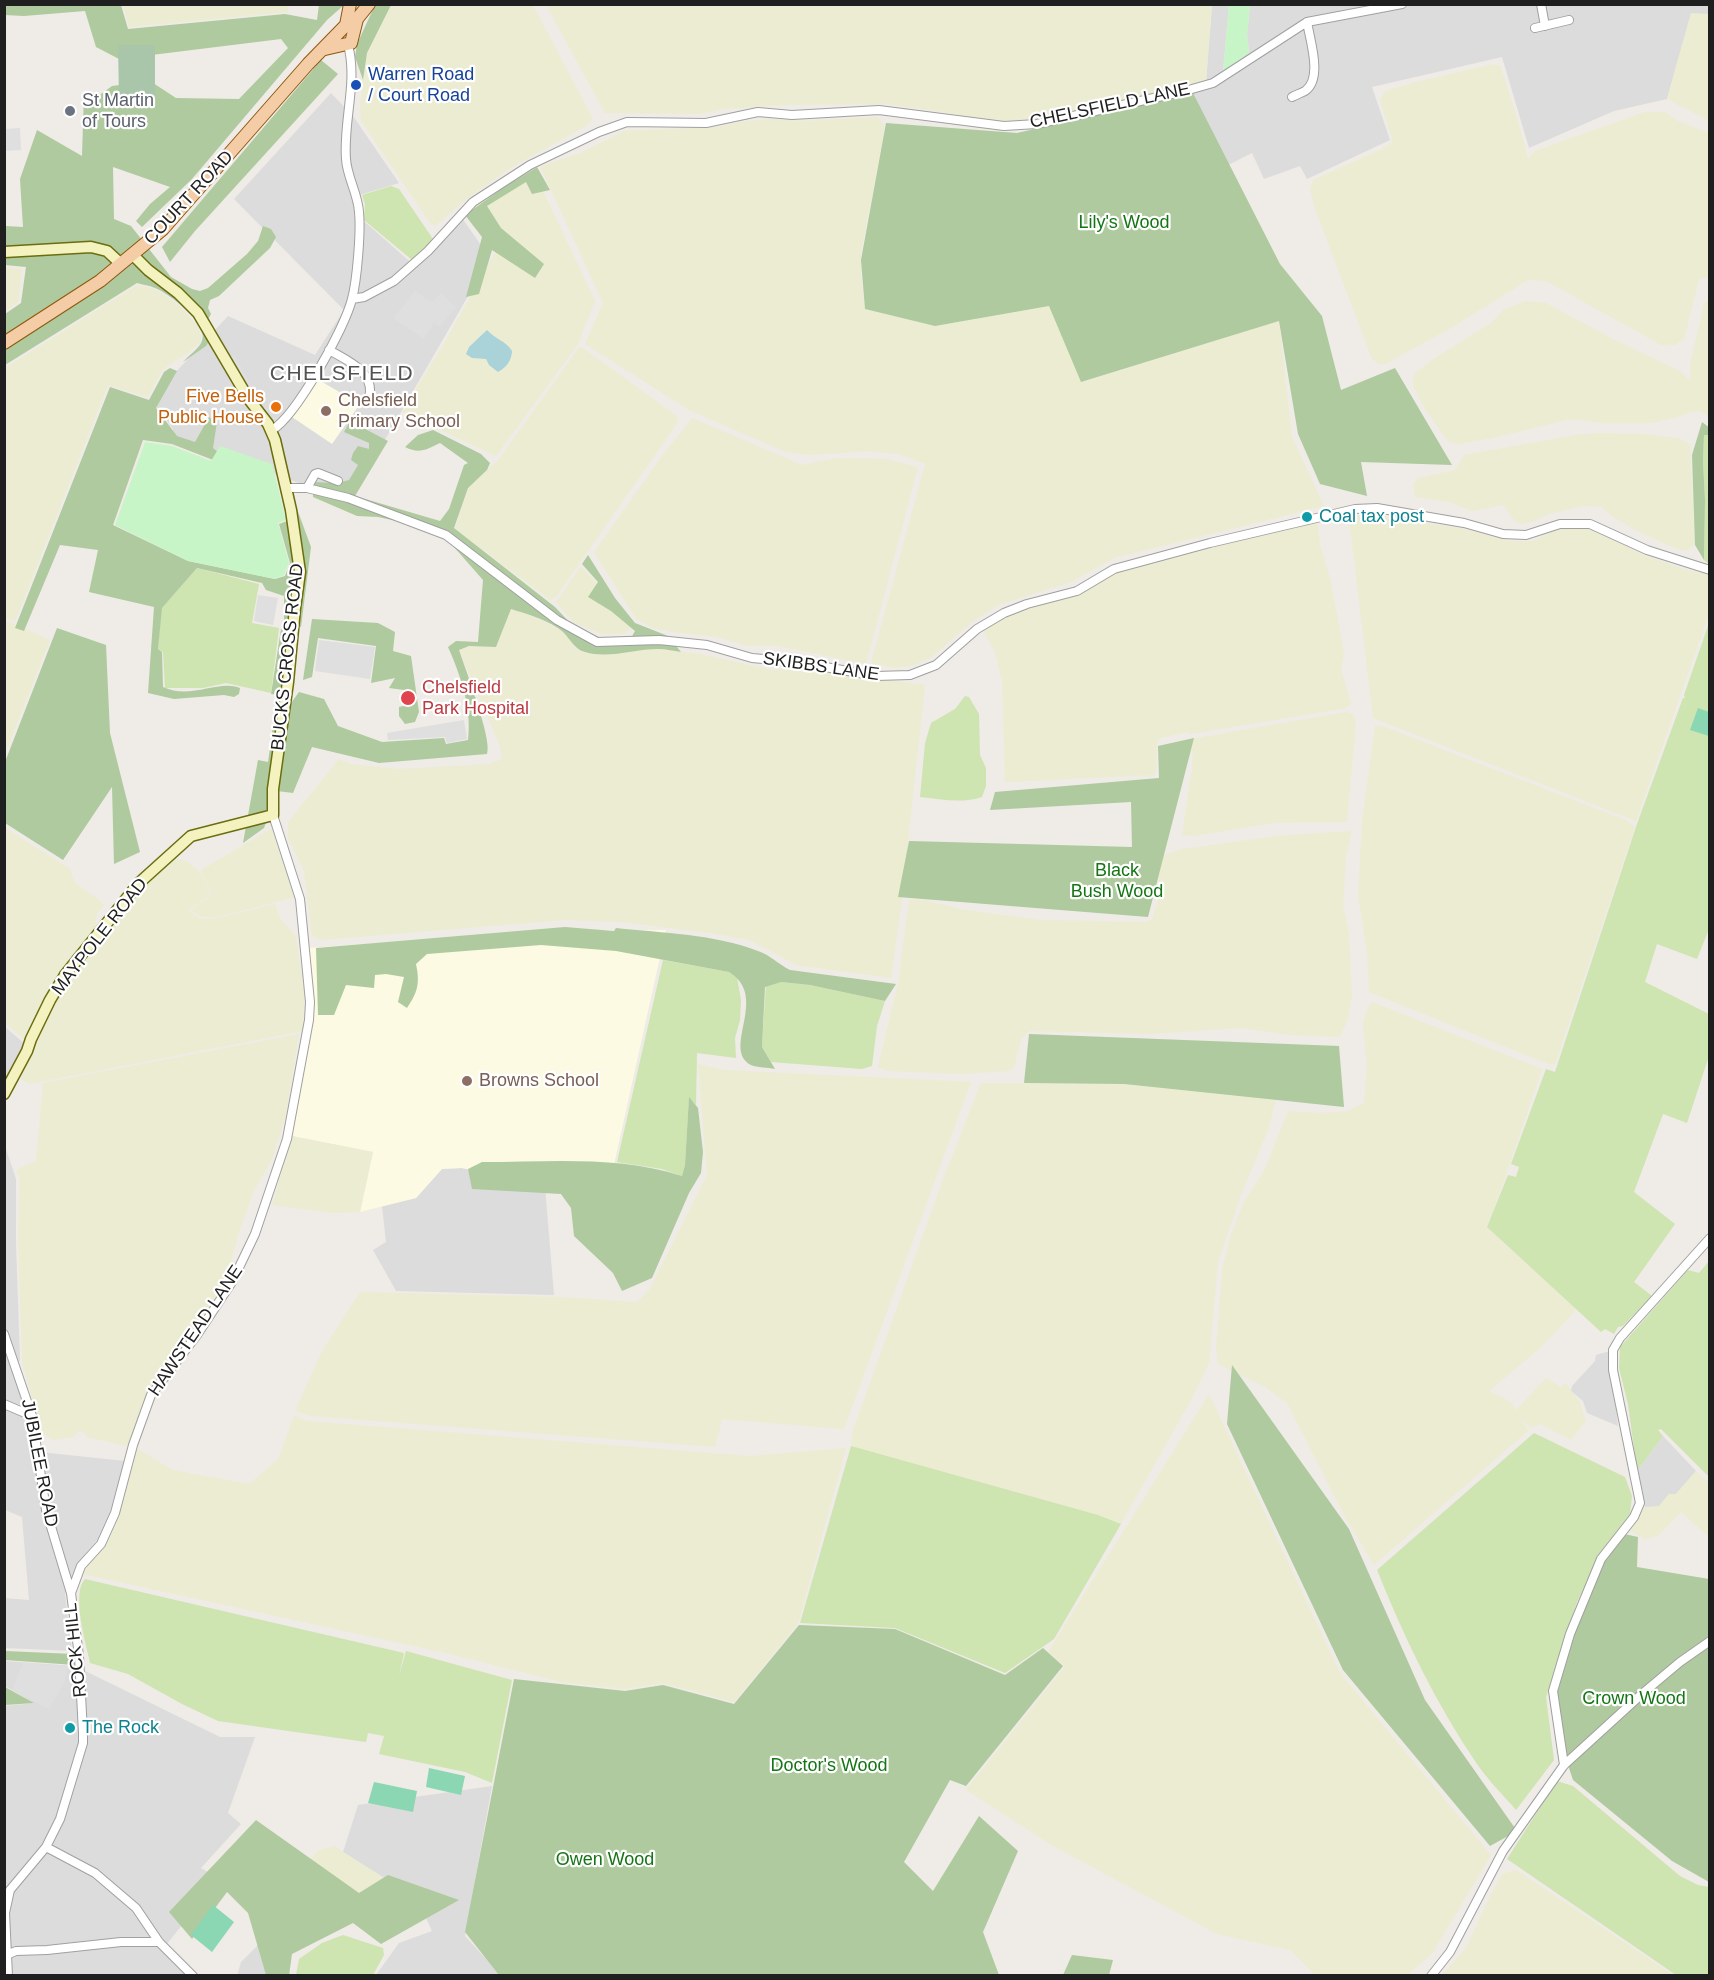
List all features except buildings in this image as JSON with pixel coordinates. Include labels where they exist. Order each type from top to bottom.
[{"type":"main road","name":"COURT ROAD","points":[[4,343],[70,302],[133,255],[176,216],[360,7]]},
{"type":"main road","name":"COURT ROAD","points":[[348,42],[360,7]]},
{"type":"main road","points":[[323,50],[348,42],[348,29],[339,31]]},
{"type":"street","points":[[1541,4],[1545,26]]},
{"type":"street","name":"CHELSFIELD LANE","points":[[352,299],[364,297],[394,281],[428,251],[473,202],[530,165],[599,132],[627,122],[706,123],[758,112],[792,115],[879,110],[1004,126],[1037,124],[1213,83],[1308,22],[1397,5]]},
{"type":"street","points":[[1535,28],[1569,20]]},
{"type":"street","points":[[1292,97],[1306,90],[1313,81],[1315,70],[1308,22]]},
{"type":"street","points":[[133,255],[198,313],[248,398],[272,430],[279,425],[297,402],[329,350],[352,299],[360,219],[346,158],[351,81],[348,42]]},
{"type":"street","points":[[4,252],[91,247],[107,251],[121,264]]},
{"type":"street","points":[[329,350],[365,374],[371,389],[368,402]]},
{"type":"street","name":"BUCKS CROSS ROAD","points":[[272,430],[295,533],[300,572],[273,789],[273,815]]},
{"type":"street","points":[[307,488],[315,474],[338,481]]},
{"type":"street","name":"SKIBBS LANE","points":[[286,488],[307,488],[348,498],[446,535],[557,620],[597,642],[659,640],[706,645],[752,658],[797,662],[876,676],[910,675],[936,666],[977,629],[1004,613],[1027,604],[1077,591],[1114,569],[1210,543],[1355,509],[1377,508],[1464,523],[1503,534],[1526,536],[1560,524],[1590,524],[1647,550],[1710,570]]},
{"type":"street","name":"MAYPOLE ROAD","points":[[4,1094],[27,1052],[50,1000],[65,975],[139,883],[191,836],[273,815]]},
{"type":"street","name":"HAWSTEAD LANE","points":[[70,1593],[81,1566],[101,1544],[115,1513],[151,1395],[197,1335],[232,1282],[255,1234],[287,1139],[309,1020],[310,1002],[300,899],[273,815]]},
{"type":"street","points":[[1564,1765],[1553,1691],[1570,1634],[1601,1558],[1634,1517],[1640,1503],[1613,1370],[1613,1350],[1620,1338],[1710,1238]]},
{"type":"street","name":"JUBILEE ROAD","points":[[4,1334],[32,1416],[46,1510],[70,1593]]},
{"type":"street","points":[[4,1404],[32,1416]]},
{"type":"street","name":"ROCK HILL","points":[[8,1976],[5,1955],[5,1913],[10,1890],[46,1847],[60,1819],[83,1743],[79,1656],[70,1593]]},
{"type":"street","points":[[1431,1976],[1450,1952],[1503,1851],[1564,1765],[1643,1693],[1710,1641]]},
{"type":"street","points":[[46,1847],[95,1873],[136,1908],[159,1942],[193,1976]]},
{"type":"street","points":[[5,1955],[16,1951],[121,1942],[159,1942]]},
{"type":"shaded area","points":[[1212,5],[1229,5],[1223,72],[1249,52],[1247,35],[1250,5],[1709,5],[1709,14],[1691,14],[1667,99],[1614,111],[1529,148],[1502,57],[1372,87],[1390,140],[1307,179],[1300,166],[1264,179],[1252,153],[1222,168],[1193,93],[1206,82]]},
{"type":"shaded area","points":[[331,93],[353,116],[399,183],[353,197],[355,220],[365,222],[416,267],[462,218],[490,258],[349,502],[173,436],[173,429],[156,406],[172,376],[228,316],[315,355],[344,310],[234,199]]},
{"type":"shaded area","points":[[20,128],[21,150],[5,151],[5,129]]},
{"type":"shaded area","points":[[415,291],[432,302],[441,293],[456,307],[440,326],[434,323],[424,339],[393,318]]},
{"type":"shaded area","points":[[235,355],[259,402],[272,413],[269,418],[255,405],[229,358]]},
{"type":"shaded area","name":"Chelsfield Primary School","points":[[317,379],[360,404],[332,444],[292,417]]},
{"type":"shaded area","points":[[258,595],[278,598],[273,625],[254,621]]},
{"type":"shaded area","points":[[319,640],[375,647],[370,679],[315,671]]},
{"type":"shaded area","points":[[464,720],[467,739],[447,743],[445,737],[388,740],[387,733]]},
{"type":"shaded area","name":"Browns School","points":[[666,930],[606,1201],[462,1168],[442,1169],[416,1198],[360,1212],[373,1152],[292,1136],[312,1025],[308,948],[553,931]]},
{"type":"shaded area","points":[[5,1027],[25,1044],[5,1087]]},
{"type":"shaded area","points":[[5,1146],[16,1179],[20,1360],[12,1369],[28,1420],[30,1451],[125,1461],[104,1532],[77,1564],[65,1594],[72,1651],[5,1648],[4,1598],[29,1600],[22,1517],[5,1510]]},
{"type":"shaded area","points":[[462,1168],[545,1187],[554,1295],[396,1291],[373,1250],[386,1242],[382,1206],[416,1198],[442,1169]]},
{"type":"shaded area","points":[[1610,1351],[1618,1426],[1587,1413],[1583,1401],[1571,1391],[1572,1386],[1595,1361],[1596,1355]]},
{"type":"shaded area","points":[[1663,1436],[1696,1471],[1676,1494],[1669,1494],[1659,1507],[1645,1507],[1637,1471]]},
{"type":"shaded area","points":[[5,1661],[75,1666],[220,1737],[255,1737],[228,1813],[241,1824],[201,1868],[219,1879],[162,1950],[187,1975],[5,1975],[4,1706],[34,1703],[5,1686]]},
{"type":"shaded area","points":[[23,1663],[68,1666],[65,1681],[49,1709],[12,1690]]},
{"type":"shaded area","points":[[492,1786],[465,1936],[501,1975],[376,1975],[399,1943],[432,1931],[414,1892],[389,1881],[343,1852],[358,1805]]},
{"type":"shaded area","points":[[260,1943],[271,1975],[237,1976],[241,1962]]},
{"type":"green space","points":[[391,4],[533,5],[593,119],[586,126],[512,167],[468,198],[435,226],[430,223],[361,121],[360,105],[367,53]]},
{"type":"green space","points":[[5,5],[121,5],[128,29],[285,14],[317,20],[319,5],[344,5],[327,20],[192,179],[142,227],[136,221],[150,204],[170,187],[113,167],[114,219],[131,226],[171,277],[192,289],[200,291],[208,288],[247,254],[258,241],[263,226],[271,229],[276,237],[270,248],[219,296],[210,300],[208,308],[211,314],[206,323],[211,338],[206,346],[183,362],[201,344],[203,334],[200,327],[187,310],[169,296],[153,287],[137,283],[5,365],[5,314],[21,303],[26,267],[5,265],[5,226],[23,227],[20,179],[37,130],[82,156],[84,93],[101,94],[112,86],[150,81],[176,98],[239,99],[288,48],[281,39],[119,59],[96,47],[85,11],[24,16],[5,15]]},
{"type":"green space","points":[[123,5],[288,5],[288,12],[129,27]]},
{"type":"green space","points":[[375,5],[391,5],[367,53],[363,80],[355,57],[357,44]]},
{"type":"green space","points":[[546,5],[1212,5],[1206,82],[1051,118],[1011,123],[985,122],[943,112],[886,104],[784,105],[724,109],[699,114],[605,113]]},
{"type":"green space","points":[[1229,5],[1250,5],[1247,35],[1249,52],[1223,73]]},
{"type":"green space","points":[[1691,13],[1709,14],[1709,121],[1667,99]]},
{"type":"green space","points":[[118,45],[155,45],[155,96],[119,97]]},
{"type":"green space","points":[[321,60],[338,74],[195,231],[170,262],[162,247]]},
{"type":"green space","points":[[1489,65],[1500,65],[1528,159],[1535,151],[1645,112],[1665,112],[1678,121],[1709,133],[1709,277],[1699,279],[1684,339],[1675,345],[1661,345],[1546,281],[1528,280],[1451,328],[1386,364],[1379,364],[1372,359],[1315,209],[1310,189],[1313,180],[1393,142],[1380,100],[1385,91]]},
{"type":"green space","name":"Lily's Wood","points":[[1193,93],[1280,264],[1322,316],[1341,390],[1395,368],[1452,465],[1361,462],[1367,496],[1320,484],[1298,434],[1279,321],[1081,382],[1049,306],[935,326],[865,309],[861,260],[886,123],[1017,133]]},
{"type":"green space","points":[[878,117],[884,126],[882,143],[861,253],[865,309],[935,326],[1050,306],[1082,382],[1279,321],[1292,437],[1324,506],[1114,558],[1071,582],[1000,604],[972,622],[932,657],[912,666],[894,668],[871,663],[925,464],[898,454],[869,451],[810,455],[786,452],[689,410],[585,344],[603,303],[540,166],[578,154],[624,131],[716,127],[771,119],[802,121]]},
{"type":"green space","points":[[537,167],[550,190],[532,194],[526,182],[487,206],[501,228],[544,264],[535,278],[492,250],[479,294],[466,297],[482,237],[465,215]]},
{"type":"green space","points":[[534,172],[595,301],[578,344],[496,456],[402,412],[498,248],[473,207]]},
{"type":"green space","points":[[391,186],[399,189],[433,239],[412,260],[364,220],[365,204],[362,195]]},
{"type":"green space","points":[[4,267],[22,269],[18,302],[5,311]]},
{"type":"green space","points":[[137,285],[152,288],[180,306],[197,325],[201,335],[200,342],[162,370],[148,397],[108,385],[15,621],[4,617],[5,368]]},
{"type":"green space","points":[[1709,299],[1709,417],[1700,411],[1652,423],[1566,420],[1459,444],[1449,442],[1425,409],[1413,386],[1414,374],[1435,358],[1491,323],[1503,310],[1525,301],[1546,303],[1680,371],[1690,381],[1690,365],[1704,304]]},
{"type":"green space","points":[[580,346],[677,416],[678,422],[556,597],[550,600],[455,529],[468,488],[499,459]]},
{"type":"green space","points":[[170,368],[177,371],[156,408],[177,436],[195,442],[209,417],[217,422],[213,448],[224,457],[213,460],[172,444],[143,440],[113,525],[188,561],[275,579],[285,576],[290,563],[279,524],[287,521],[297,509],[311,547],[301,627],[284,623],[284,596],[266,590],[262,583],[197,568],[162,608],[158,649],[162,652],[163,687],[184,691],[223,686],[240,688],[239,694],[234,697],[224,695],[174,699],[148,693],[154,607],[89,592],[98,550],[60,545],[24,631],[15,628],[110,387],[149,400],[164,372]]},
{"type":"green space","points":[[692,418],[802,465],[837,458],[885,459],[918,467],[866,664],[777,646],[747,646],[717,637],[673,632],[653,628],[636,619],[594,552]]},
{"type":"green space","points":[[350,421],[388,441],[355,496],[440,521],[449,509],[464,465],[468,463],[440,443],[422,450],[405,447],[418,435],[433,430],[481,454],[490,463],[487,470],[468,488],[454,528],[555,607],[573,626],[601,638],[631,638],[635,631],[611,611],[588,597],[598,582],[582,564],[588,555],[615,598],[635,623],[668,636],[681,652],[649,649],[612,654],[585,652],[577,648],[562,631],[553,625],[511,609],[496,647],[469,646],[459,650],[482,720],[488,747],[487,754],[379,763],[312,747],[293,793],[277,791],[264,828],[243,843],[258,760],[268,762],[275,711],[286,710],[299,692],[324,699],[338,726],[382,742],[444,738],[446,744],[468,740],[467,705],[448,647],[456,641],[478,642],[483,580],[439,530],[378,517],[357,516],[313,497],[313,482],[338,483],[349,480],[358,465],[351,460],[353,453],[358,446],[369,449],[369,443],[344,432]]},
{"type":"green space","points":[[1702,422],[1710,428],[1709,435],[1704,435],[1704,560],[1695,545],[1692,455]]},
{"type":"green space","points":[[1598,433],[1643,434],[1678,438],[1690,444],[1695,545],[1686,551],[1672,547],[1637,531],[1601,507],[1583,506],[1520,524],[1511,517],[1504,505],[1472,511],[1449,502],[1415,497],[1413,485],[1418,478],[1455,470],[1464,455]]},
{"type":"green space","points":[[1704,435],[1709,435],[1709,564],[1704,560]]},
{"type":"green space","points":[[145,442],[172,446],[211,461],[220,446],[272,464],[286,520],[278,523],[289,563],[284,575],[275,579],[188,561],[115,525]]},
{"type":"green space","points":[[1368,515],[1460,528],[1510,541],[1533,541],[1557,529],[1594,529],[1639,553],[1686,570],[1709,574],[1709,614],[1636,821],[1373,718],[1349,518]]},
{"type":"green space","points":[[1317,521],[1320,545],[1331,582],[1344,654],[1341,669],[1351,704],[1346,708],[1161,738],[1157,741],[1154,775],[1005,782],[1002,681],[995,652],[984,632],[985,629],[999,620],[1030,607],[1070,596],[1122,570]]},
{"type":"green space","points":[[581,566],[634,626],[624,634],[602,634],[574,623],[556,602]]},
{"type":"green space","points":[[197,568],[259,584],[252,623],[279,628],[271,693],[226,683],[203,688],[165,688],[163,652],[158,649],[161,609]]},
{"type":"green space","points":[[511,609],[558,628],[571,640],[575,648],[660,649],[700,654],[772,670],[798,668],[925,685],[891,978],[796,965],[749,940],[621,922],[564,920],[321,940],[312,936],[304,871],[288,838],[288,822],[339,759],[350,764],[398,769],[490,764],[502,759],[500,746],[459,650],[469,646],[496,647]]},
{"type":"green space","points":[[312,619],[378,623],[395,632],[393,651],[411,656],[419,712],[415,722],[405,724],[399,716],[399,707],[408,705],[404,690],[389,688],[395,678],[371,683],[376,646],[318,638],[312,677],[303,680]]},
{"type":"green space","points":[[5,620],[50,640],[5,754]]},
{"type":"green space","points":[[1709,623],[1709,929],[1697,959],[1657,944],[1645,982],[1709,1014],[1709,1056],[1687,1123],[1663,1114],[1634,1192],[1675,1224],[1634,1282],[1652,1296],[1623,1326],[1618,1327],[1614,1334],[1605,1329],[1601,1332],[1487,1227],[1508,1175],[1516,1177],[1519,1167],[1511,1164],[1546,1069],[1555,1072],[1637,824],[1683,698],[1685,698],[1684,695]]},
{"type":"green space","points":[[57,628],[106,645],[110,733],[140,852],[114,864],[112,787],[63,860],[5,823],[5,762]]},
{"type":"green space","points":[[281,629],[288,631],[280,695],[271,694]]},
{"type":"green space","points":[[965,696],[969,697],[979,714],[980,755],[986,768],[986,786],[982,797],[959,801],[920,797],[925,743],[931,723],[955,709]]},
{"type":"green space","points":[[1698,708],[1709,712],[1709,736],[1690,730]]},
{"type":"green space","points":[[1346,712],[1353,714],[1356,722],[1347,822],[1274,823],[1194,836],[1182,835],[1193,760],[1191,739]]},
{"type":"green space","points":[[1375,726],[1382,726],[1628,821],[1635,827],[1555,1064],[1548,1064],[1369,992],[1367,953],[1358,894],[1362,822]]},
{"type":"green space","name":"Black Bush Wood","points":[[1194,738],[1148,917],[898,897],[909,841],[1132,847],[1131,802],[990,810],[995,792],[1159,778],[1158,746]]},
{"type":"green space","points":[[4,827],[70,869],[75,883],[104,905],[97,914],[95,932],[27,1042],[5,1023]]},
{"type":"green space","points":[[272,828],[294,897],[218,917],[201,917],[191,910],[211,895],[201,870]]},
{"type":"green space","points":[[1352,831],[1346,857],[1343,906],[1349,933],[1352,994],[1348,1019],[1340,1037],[1289,1035],[1242,1028],[1149,1034],[1030,1031],[1021,1039],[1014,1068],[1008,1071],[960,1074],[888,1071],[878,1067],[899,979],[909,900],[923,900],[965,910],[1041,920],[1145,922],[1152,919],[1159,897],[1159,857],[1183,849],[1276,836]]},
{"type":"green space","points":[[172,857],[188,862],[201,873],[206,884],[210,895],[189,910],[200,919],[218,918],[275,904],[280,918],[296,937],[304,991],[303,1031],[29,1084],[17,1077],[53,1001],[68,976],[141,886]]},
{"type":"green space","points":[[565,927],[614,931],[616,928],[724,941],[758,951],[790,970],[896,984],[885,1001],[810,985],[781,982],[765,987],[762,1047],[775,1069],[753,1066],[743,1057],[741,1047],[746,995],[740,983],[729,972],[616,951],[541,945],[427,954],[416,964],[417,987],[407,1008],[398,1002],[404,977],[386,974],[375,975],[374,988],[346,985],[334,1015],[318,1015],[316,948]]},
{"type":"green space","points":[[663,960],[729,972],[737,977],[741,1000],[740,1020],[735,1038],[736,1058],[697,1053],[696,1105],[689,1098],[685,1165],[682,1176],[662,1169],[617,1162]]},
{"type":"green space","points":[[781,982],[810,985],[885,1001],[877,1026],[872,1066],[862,1069],[771,1062],[762,1047],[766,984]]},
{"type":"green space","points":[[1372,1002],[1542,1069],[1492,1215],[1486,1226],[1575,1308],[1571,1316],[1539,1349],[1489,1391],[1511,1402],[1516,1410],[1546,1378],[1561,1387],[1566,1383],[1580,1403],[1586,1421],[1571,1440],[1540,1424],[1530,1428],[1521,1418],[1528,1431],[1374,1565],[1345,1517],[1287,1403],[1265,1387],[1218,1364],[1216,1348],[1222,1270],[1230,1237],[1244,1202],[1265,1169],[1288,1111],[1318,1113],[1349,1111],[1364,1103],[1367,1065],[1363,1025],[1366,1012]]},
{"type":"green space","points":[[299,1034],[286,1115],[272,1159],[253,1193],[239,1232],[222,1293],[195,1334],[149,1393],[130,1447],[87,1437],[83,1431],[77,1432],[74,1437],[53,1440],[41,1432],[22,1361],[18,1242],[20,1178],[16,1170],[36,1161],[43,1083]]},
{"type":"green space","points":[[1029,1034],[1339,1046],[1344,1107],[1124,1084],[1024,1083]]},
{"type":"green space","points":[[698,1064],[725,1070],[971,1082],[844,1429],[722,1419],[715,1447],[311,1416],[295,1411],[322,1351],[360,1292],[560,1297],[637,1302],[649,1290],[707,1175]]},
{"type":"green space","points":[[981,1083],[1124,1084],[1276,1100],[1268,1130],[1241,1195],[1218,1262],[1209,1363],[1191,1400],[1121,1524],[1098,1515],[851,1447],[852,1433],[942,1182]]},
{"type":"green space","points":[[689,1097],[698,1108],[703,1152],[701,1173],[689,1193],[652,1278],[622,1291],[613,1273],[574,1236],[571,1208],[561,1194],[472,1189],[468,1169],[482,1162],[608,1162],[658,1169],[682,1176],[685,1165]]},
{"type":"green space","points":[[292,1136],[373,1152],[360,1212],[332,1213],[272,1205]]},
{"type":"green space","points":[[1709,1261],[1709,1477],[1661,1429],[1658,1430],[1663,1436],[1637,1471],[1628,1404],[1619,1368],[1620,1347],[1688,1270],[1699,1273]]},
{"type":"green space","points":[[1232,1365],[1349,1529],[1425,1700],[1517,1831],[1490,1846],[1343,1670],[1227,1424]]},
{"type":"green space","points":[[1209,1394],[1340,1673],[1491,1855],[1432,1954],[1407,1975],[1315,1975],[1290,1950],[1217,1934],[1053,1846],[966,1790],[1065,1666],[1048,1652]]},
{"type":"green space","points":[[294,1416],[308,1421],[749,1456],[846,1448],[798,1624],[734,1702],[663,1683],[625,1689],[561,1682],[446,1653],[82,1574],[112,1531],[136,1448],[173,1470],[249,1484],[278,1459]]},
{"type":"green space","points":[[1534,1433],[1625,1477],[1632,1496],[1630,1514],[1604,1548],[1577,1602],[1546,1697],[1554,1760],[1516,1810],[1481,1770],[1434,1694],[1398,1620],[1377,1570]]},
{"type":"green space","points":[[851,1446],[1098,1515],[1121,1524],[1054,1639],[1005,1673],[895,1628],[800,1623]]},
{"type":"green space","points":[[1696,1471],[1709,1483],[1709,1537],[1681,1512],[1658,1536],[1644,1539],[1628,1530],[1645,1507],[1659,1506],[1669,1494],[1676,1494]]},
{"type":"green space","name":"Crown Wood","points":[[1624,1534],[1638,1537],[1637,1567],[1709,1579],[1709,1882],[1672,1861],[1573,1780],[1566,1759],[1557,1694],[1573,1635],[1603,1560]]},
{"type":"green space","points":[[85,1579],[404,1653],[399,1676],[406,1651],[512,1680],[492,1783],[465,1772],[379,1754],[384,1736],[368,1733],[366,1742],[218,1721],[128,1674],[90,1663],[79,1607],[81,1586]]},
{"type":"green space","points":[[799,1625],[895,1629],[1005,1675],[1043,1648],[1063,1666],[966,1786],[950,1780],[904,1862],[933,1891],[979,1816],[1018,1851],[983,1932],[999,1975],[499,1975],[465,1932],[514,1679],[625,1691],[663,1685],[734,1704]]},
{"type":"green space","points":[[5,1651],[74,1654],[75,1665],[5,1660]]},
{"type":"green space","points":[[5,1687],[34,1703],[5,1705]]},
{"type":"green space","points":[[429,1768],[465,1776],[461,1795],[426,1787]]},
{"type":"green space","points":[[1557,1781],[1573,1786],[1680,1876],[1698,1885],[1709,1887],[1709,1975],[1676,1975],[1507,1859]]},
{"type":"green space","points":[[374,1782],[417,1791],[413,1812],[368,1803]]},
{"type":"green space","points":[[256,1820],[359,1893],[388,1875],[459,1900],[381,1944],[353,1923],[292,1954],[289,1976],[266,1975],[248,1913],[227,1892],[192,1939],[169,1912]]},
{"type":"green space","points":[[335,1846],[389,1881],[360,1902],[308,1862],[319,1850]]},
{"type":"green space","points":[[1516,1870],[1673,1975],[1442,1975],[1466,1948],[1502,1874]]},
{"type":"green space","points":[[213,1905],[234,1922],[212,1952],[191,1935]]},
{"type":"green space","points":[[343,1935],[383,1948],[384,1955],[373,1975],[296,1975],[299,1959],[322,1943]]},
{"type":"green space","points":[[1072,1955],[1113,1960],[1109,1975],[1063,1975]]},
{"type":"water","points":[[487,330],[512,351],[508,363],[498,372],[489,365],[486,359],[472,358],[466,354],[469,347]]},
{"type":"place","name":"Warren Road / Court Road","points":[[356,85]]},
{"type":"place","name":"St Martin of Tours","points":[[70,111]]},
{"type":"place","name":"Five Bells Public House","points":[[276,407]]},
{"type":"place","name":"Chelsfield Primary School","points":[[326,411]]},
{"type":"place","name":"Coal tax post","points":[[1307,517]]},
{"type":"place","name":"Chelsfield Park Hospital","points":[[408,698]]},
{"type":"place","name":"Browns School","points":[[467,1081]]},
{"type":"place","name":"The Rock","points":[[70,1728]]},
{"type":"district","name":"CHELSFIELD","points":[[342,374]]},
{"type":"park label","name":"Doctor's Wood","points":[[829,1766]]},
{"type":"park label","name":"Owen Wood","points":[[605,1860]]}]
